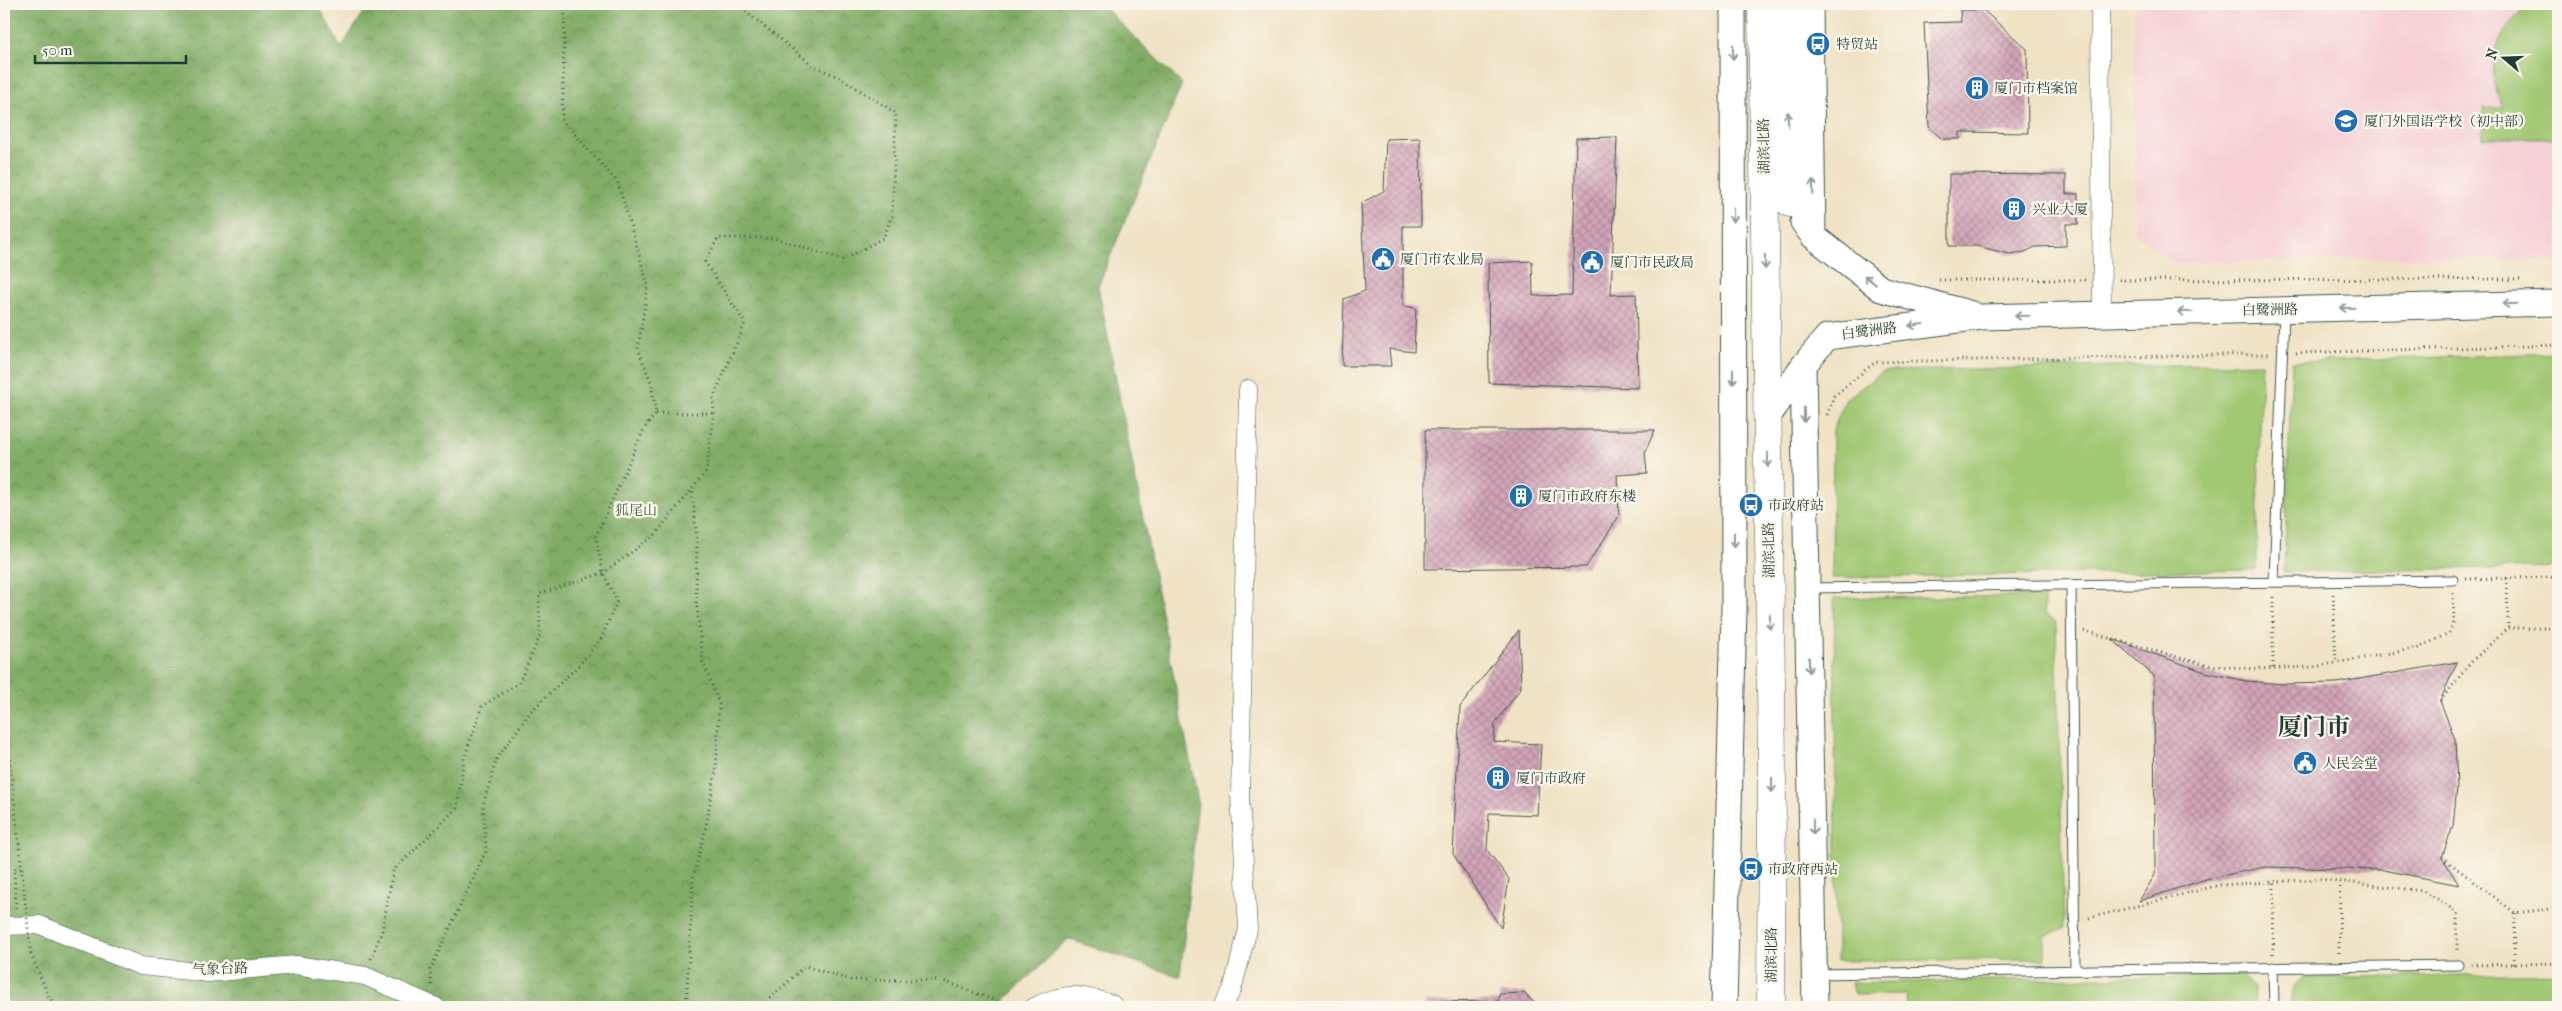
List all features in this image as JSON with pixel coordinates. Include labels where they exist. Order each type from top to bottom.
[{"type":"main road","name":"湖滨北路","points":[[1762,4],[1772,763],[1771,1007]]},
{"type":"main road","name":"湖滨北路","points":[[1786,4],[1790,203]]},
{"type":"street","points":[[1724,1007],[1734,609],[1733,4]]},
{"type":"street","points":[[1810,4],[1813,236]]},
{"type":"street","points":[[2100,4],[2102,314]]},
{"type":"street","name":"白鹭洲路","points":[[1790,203],[1813,236],[1881,289],[1982,317]]},
{"type":"street","name":"白鹭洲路","points":[[1767,418],[1803,366],[1827,337],[1982,317],[2558,303]]},
{"type":"street","points":[[1803,366],[1815,1007]]},
{"type":"street","points":[[1222,1007],[1232,990],[1248,928],[1240,796],[1248,389]]},
{"type":"street","name":"气象台路","points":[[10,926],[40,925],[141,966],[208,973],[296,964],[365,976],[435,1006]]},
{"type":"street","points":[[1034,1007],[1051,998],[1080,994],[1112,1004],[1114,1007]]},
{"type":"lane","points":[[2274,581],[2284,310]]},
{"type":"lane","points":[[1807,588],[2453,580]]},
{"type":"lane","points":[[2071,584],[2075,970]]},
{"type":"lane","points":[[1815,974],[2458,965]]},
{"type":"lane","points":[[2273,967],[2274,1007]]},
{"type":"path","points":[[435,1006],[430,970],[486,851],[483,805],[496,758],[531,711],[577,667],[601,639],[617,601],[603,573],[596,536],[644,429],[656,413],[651,382],[638,349],[648,284],[618,183],[562,120],[566,4]]},
{"type":"path","points":[[365,976],[382,931],[393,871],[458,808],[464,759],[482,706],[519,683],[540,636],[539,594],[603,573],[654,536],[706,472],[714,413],[713,400],[745,323],[705,262],[718,238],[774,238],[843,260],[883,238],[892,216],[896,113],[842,79],[814,66],[736,4]]},
{"type":"path","points":[[1875,362],[2282,354],[2558,346]]},
{"type":"path","points":[[656,413],[714,413]]},
{"type":"path","points":[[686,1007],[692,880],[705,831],[716,770],[719,704],[703,662],[696,599],[696,540],[692,489]]},
{"type":"path","points":[[2071,628],[2206,665],[2273,669],[2313,667],[2418,648],[2449,633],[2454,622],[2453,580],[2558,577]]},
{"type":"path","points":[[2507,578],[2508,628]]},
{"type":"path","points":[[2273,669],[2274,581]]},
{"type":"path","points":[[2332,581],[2336,663]]},
{"type":"path","points":[[2440,701],[2473,660],[2508,628],[2558,628]]},
{"type":"path","points":[[4,709],[31,954],[49,997],[57,1007]]},
{"type":"path","points":[[2442,857],[2515,913],[2558,908]]},
{"type":"path","points":[[10,926],[14,869],[23,868]]},
{"type":"path","points":[[2074,922],[2220,885],[2320,879],[2424,891],[2446,904],[2457,914],[2458,965],[2558,963]]},
{"type":"path","points":[[2338,966],[2340,881]]},
{"type":"path","points":[[2273,967],[2274,882]]},
{"type":"path","points":[[2514,964],[2515,913]]},
{"type":"path","points":[[765,1007],[768,1000],[805,966],[851,980],[941,980],[1012,1007]]},
{"type":"shaded area","name":"厦门外国语学校（初中部）","points":[[2140,4],[2319,4],[2337,8],[2341,4],[2558,4],[2558,260],[2403,258],[2173,263],[2135,232],[2134,11]]},
{"type":"green space","name":"狐尾山","points":[[4,4],[318,4],[341,48],[369,4],[1101,4],[1182,84],[1098,286],[1198,802],[1180,977],[1068,939],[998,1007],[4,1007]]},
{"type":"green space","points":[[2540,4],[2558,4],[2558,138],[2483,138],[2483,108],[2503,108],[2493,73],[2493,63],[2498,44],[2515,18],[2526,9]]},
{"type":"green space","points":[[2558,353],[2558,567],[2284,572],[2292,362]]},
{"type":"green space","points":[[2262,363],[2256,570],[1832,578],[1833,430],[1846,399],[1884,371]]},
{"type":"green space","points":[[2044,596],[2044,614],[2056,622],[2064,929],[2045,936],[2045,959],[1837,961],[1834,598]]},
{"type":"green space","points":[[2558,973],[2558,1007],[2290,1007],[2293,986],[2303,978]]},
{"type":"green space","points":[[2240,975],[2254,988],[2255,1007],[1907,1007],[1906,994],[1854,995],[1851,983]]},
{"type":"building","name":"厦门市档案馆","points":[[1960,10],[1983,10],[2027,49],[2028,133],[1960,132],[1960,139],[1942,139],[1929,127],[1924,23],[1961,22]]},
{"type":"building","name":"厦门市民政局","points":[[1617,137],[1611,295],[1636,294],[1638,388],[1489,383],[1488,263],[1532,261],[1533,296],[1572,295],[1576,138]]},
{"type":"building","name":"厦门市农业局","points":[[1420,138],[1421,226],[1403,226],[1403,306],[1416,308],[1414,352],[1389,349],[1391,366],[1342,366],[1344,299],[1365,291],[1361,203],[1384,191],[1386,139]]},
{"type":"building","name":"兴业大厦","points":[[1949,174],[2066,175],[2066,194],[2078,194],[2078,224],[2066,224],[2066,246],[2035,247],[2025,252],[2009,254],[1977,246],[1949,246]]},
{"type":"building","name":"厦门市政府东楼","points":[[1425,430],[1655,430],[1645,452],[1647,473],[1617,475],[1619,516],[1586,567],[1425,569]]},
{"type":"building","name":"厦门市政府","points":[[1519,630],[1521,688],[1495,723],[1494,742],[1541,744],[1537,815],[1489,813],[1487,850],[1509,879],[1501,928],[1453,854],[1460,707]]},
{"type":"building","name":"人民会堂","points":[[2112,639],[2205,672],[2246,681],[2283,684],[2336,683],[2457,662],[2440,701],[2455,739],[2457,787],[2453,826],[2442,857],[2459,885],[2384,870],[2265,867],[2206,879],[2139,901],[2155,875],[2154,676]]},
{"type":"building","points":[[1524,993],[1539,1007],[1426,1007],[1425,1002],[1499,1001],[1499,994]]},
{"type":"place","name":"特贸站","points":[[1818,44]]},
{"type":"place","name":"厦门市档案馆","points":[[1977,88]]},
{"type":"place","name":"厦门外国语学校（初中部）","points":[[2346,121]]},
{"type":"place","name":"兴业大厦","points":[[2014,209]]},
{"type":"place","name":"厦门市农业局","points":[[1383,259]]},
{"type":"place","name":"厦门市民政局","points":[[1592,262]]},
{"type":"place","name":"厦门市政府东楼","points":[[1521,496]]},
{"type":"place","name":"市政府站","points":[[1751,505]]},
{"type":"place","name":"人民会堂","points":[[2305,763]]},
{"type":"place","name":"厦门市政府","points":[[1498,778]]},
{"type":"place","name":"市政府西站","points":[[1751,869]]},
{"type":"district","name":"厦门市","points":[[2314,727]]}]
